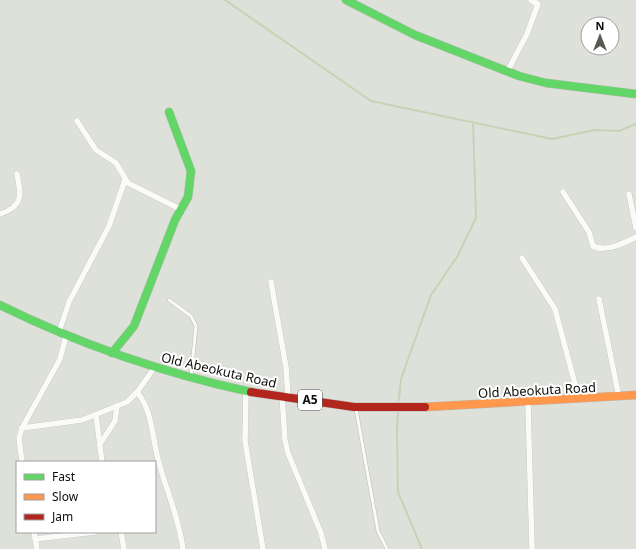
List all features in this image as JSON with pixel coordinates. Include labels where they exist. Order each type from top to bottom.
[{"type":"main road","points":[[346,0],[415,35],[507,72],[546,83],[636,94]]},
{"type":"main road","points":[[112,353],[134,326],[170,233],[188,197],[192,176],[169,112]]},
{"type":"main road","name":"Old Abeokuta Road","points":[[0,305],[62,334],[155,367],[246,391],[355,407],[528,404],[636,395]]},
{"type":"street","points":[[507,72],[538,4],[531,0]]},
{"type":"street","points":[[76,121],[96,150],[116,163],[125,180],[182,210]]},
{"type":"street","points":[[0,214],[11,209],[20,199],[21,194],[17,174]]},
{"type":"street","points":[[22,461],[19,438],[22,428],[60,359],[62,334],[69,302],[109,226],[125,180]]},
{"type":"street","points":[[563,192],[589,232],[593,246],[598,249],[610,247],[636,237]]},
{"type":"street","points":[[629,194],[636,228]]},
{"type":"street","points":[[522,258],[555,309],[580,400]]},
{"type":"street","points":[[272,282],[286,367],[285,440],[288,453],[321,533],[325,549]]},
{"type":"street","points":[[598,299],[620,397]]},
{"type":"street","points":[[22,428],[82,420],[127,402],[137,392],[155,367]]},
{"type":"street","points":[[246,391],[245,441],[263,549]]},
{"type":"street","points":[[137,392],[147,407],[158,462],[180,527],[182,549]]},
{"type":"street","points":[[528,404],[532,549]]},
{"type":"street","points":[[100,444],[115,421],[118,406]]},
{"type":"street","points":[[96,415],[102,461]]},
{"type":"street","points":[[97,426],[110,430]]},
{"type":"street","points":[[34,533],[37,549]]},
{"type":"street","points":[[35,539],[86,533]]},
{"type":"street","points":[[121,533],[124,549]]},
{"type":"lane","points":[[169,300],[192,316],[196,326],[191,377]]},
{"type":"lane","points":[[355,407],[378,531],[387,549]]},
{"type":"waterway","points":[[225,0],[371,101],[552,139],[595,130],[619,131],[636,124]]},
{"type":"waterway","points":[[399,400],[401,379],[431,295],[457,257],[476,218],[473,122]]},
{"type":"waterway","points":[[398,413],[398,492],[422,549]]},
{"type":"traffic: fast","points":[[346,0],[415,35],[519,76],[546,83],[636,94]]},
{"type":"traffic: fast","points":[[112,353],[134,326],[175,220],[188,197],[191,171],[169,112]]},
{"type":"traffic: fast","points":[[0,305],[61,333],[154,367],[251,392]]},
{"type":"traffic: slow","points":[[425,407],[636,395]]},
{"type":"traffic: jam","points":[[251,392],[354,407],[425,407]]}]
